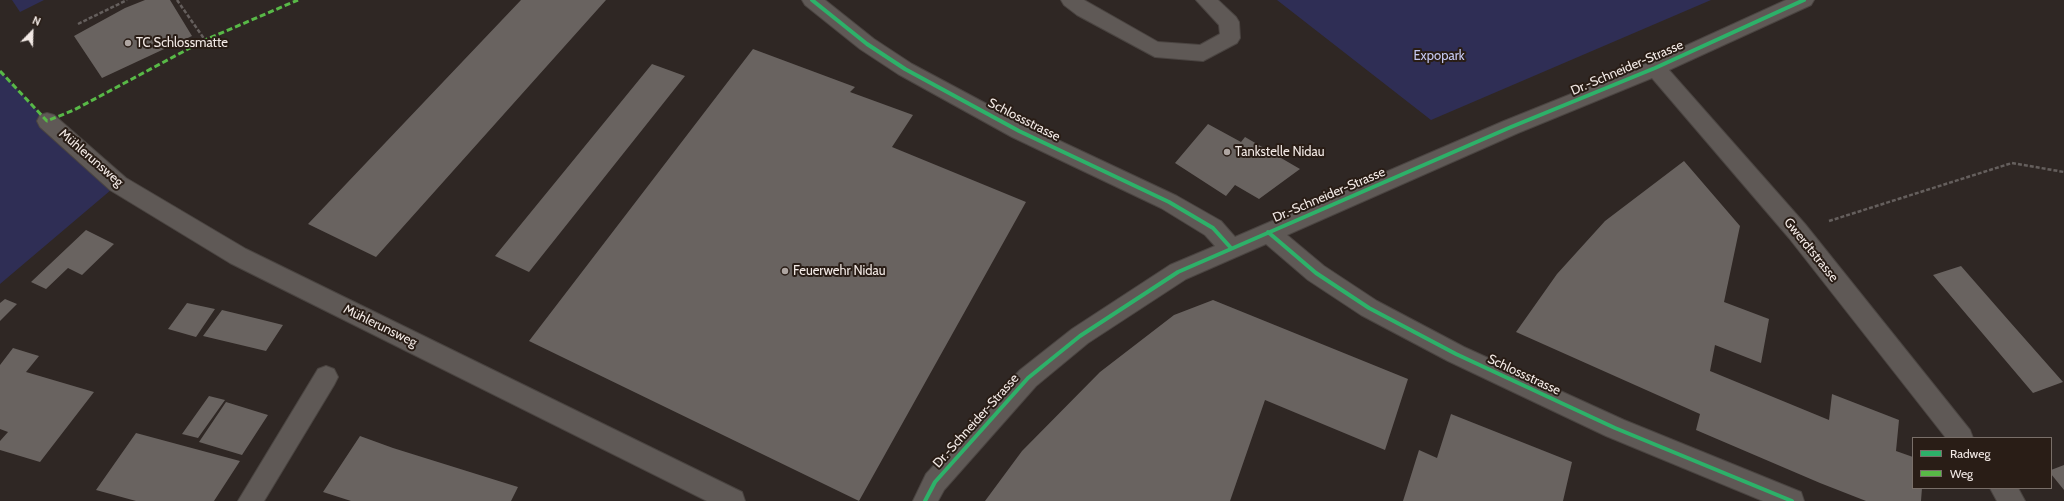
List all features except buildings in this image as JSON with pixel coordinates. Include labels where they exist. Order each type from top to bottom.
[{"type":"street","name":"Schlossstrasse","points":[[812,0],[867,44],[905,68],[1019,131],[1169,202],[1213,228],[1231,248]]},
{"type":"street","points":[[1071,0],[1084,10],[1155,49],[1203,53],[1230,38],[1229,22],[1206,0]]},
{"type":"street","name":"Dr.-Schneider-Strasse","points":[[925,501],[935,482],[980,429],[1028,378],[1080,336],[1178,272],[1511,127],[1655,68],[1804,0]]},
{"type":"street","name":"Gwerdtstrasse","points":[[1655,68],[1797,231],[1960,437]]},
{"type":"street","name":"Mühlerunsweg","points":[[47,121],[118,184],[238,256],[733,501]]},
{"type":"street","name":"Schlossstrasse","points":[[1268,232],[1316,273],[1369,308],[1456,354],[1615,428],[1792,501]]},
{"type":"street","points":[[250,501],[326,377]]},
{"type":"street","points":[[2003,489],[2012,501]]},
{"type":"path","points":[[78,24],[127,0]]},
{"type":"path","points":[[177,0],[205,40]]},
{"type":"path","points":[[1797,231],[2012,162],[2064,172]]},
{"type":"green space","points":[[12,0],[44,0],[20,12]]},
{"type":"green space","name":"Expopark","points":[[1277,0],[1711,0],[1431,120]]},
{"type":"green space","points":[[0,71],[47,121],[118,184],[0,284]]},
{"type":"marked path","points":[[0,71],[47,121],[74,110],[205,40],[298,0]]},
{"type":"cycle path","points":[[812,0],[867,44],[905,69],[1019,131],[1169,202],[1213,228],[1231,248]]},
{"type":"cycle path","points":[[925,501],[935,482],[1028,378],[1080,336],[1178,272],[1511,127],[1655,68],[1804,0]]},
{"type":"cycle path","points":[[1268,232],[1316,273],[1369,308],[1456,354],[1615,428],[1792,501]]},
{"type":"place","name":"TC Schlossmatte","points":[[128,43]]},
{"type":"place","name":"Tankstelle Nidau","points":[[1227,152]]},
{"type":"place","name":"Feuerwehr Nidau","points":[[785,271]]}]
